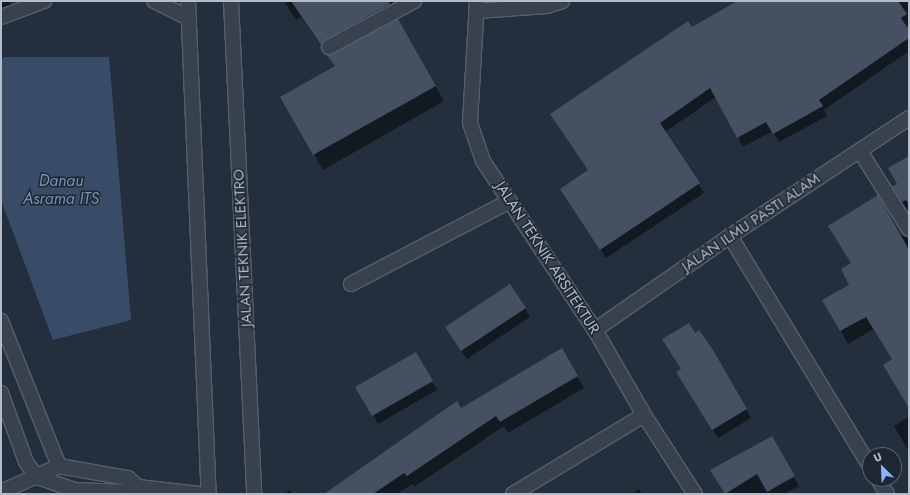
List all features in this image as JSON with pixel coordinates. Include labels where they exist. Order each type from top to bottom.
[{"type":"lane","points":[[1,17],[44,1]]},
{"type":"lane","points":[[154,1],[189,18]]},
{"type":"lane","points":[[1,393],[26,462],[37,477],[74,490],[127,492],[138,487],[197,492],[188,1]]},
{"type":"lane","name":"JALAN TEKNIK ELEKTRO","points":[[231,1],[254,494]]},
{"type":"lane","points":[[329,47],[414,1]]},
{"type":"lane","points":[[477,6],[547,6],[562,1]]},
{"type":"lane","name":"JALAN TEKNIK ARSITEKTUR","points":[[477,6],[470,123],[483,161],[508,202],[595,330],[644,414],[695,494]]},
{"type":"lane","name":"JALAN ILMU PASTI ALAM","points":[[595,330],[730,236],[909,118]]},
{"type":"lane","points":[[860,151],[909,229]]},
{"type":"lane","points":[[351,284],[508,202]]},
{"type":"lane","points":[[730,236],[862,453]]},
{"type":"lane","points":[[1,321],[59,466]]},
{"type":"lane","points":[[514,494],[644,414]]},
{"type":"lane","points":[[2,491],[37,477],[59,466],[128,478],[138,487]]},
{"type":"water","name":"Danau Asrama ITS","points":[[4,57],[109,57],[131,320],[53,340],[1,200],[1,60]]},
{"type":"building","points":[[291,1],[388,1],[390,4],[325,40],[321,45]]},
{"type":"building","points":[[737,1],[898,1],[907,14],[901,18],[909,30],[909,38],[819,100],[823,106],[773,134],[766,122],[737,138],[710,88],[660,123],[700,183],[600,250],[560,189],[588,170],[550,114],[688,21],[692,27]]},
{"type":"building","points":[[398,19],[436,86],[313,155],[280,97],[335,66],[327,55]]},
{"type":"building","points":[[909,156],[909,204],[906,200],[902,202],[892,186],[897,184],[888,168]]},
{"type":"building","points":[[878,195],[909,250],[909,408],[883,365],[892,359],[866,317],[840,331],[822,300],[849,285],[841,269],[851,263],[828,226]]},
{"type":"building","points":[[510,284],[526,308],[461,351],[445,327]]},
{"type":"building","points":[[689,323],[695,333],[699,330],[713,350],[747,409],[712,430],[676,372],[681,369],[662,339]]},
{"type":"building","points":[[562,348],[578,376],[500,422],[496,416],[407,476],[404,473],[373,494],[324,494],[457,401],[461,408]]},
{"type":"building","points":[[416,352],[433,381],[372,416],[355,387]]},
{"type":"building","points":[[772,436],[795,476],[767,492],[757,474],[725,494],[710,470]]}]
